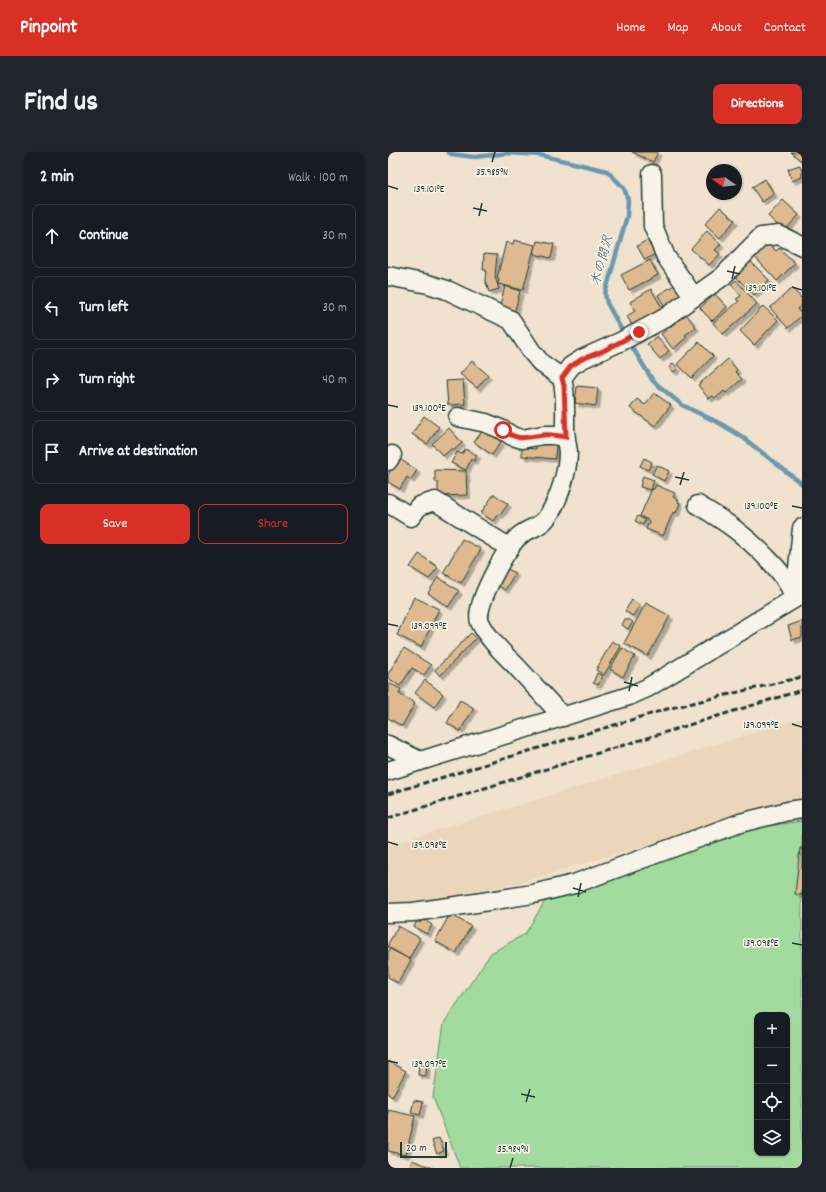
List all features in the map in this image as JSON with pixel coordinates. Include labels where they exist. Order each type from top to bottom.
[{"type":"street","points":[[652,174],[653,226],[666,257],[694,297]]},
{"type":"street","points":[[562,378],[571,366],[582,359],[622,341],[663,319],[722,277],[761,237],[779,235],[802,246]]},
{"type":"street","points":[[388,276],[428,284],[447,290],[510,320],[541,363],[562,378],[564,386],[568,452],[567,468],[559,493],[543,523],[536,528],[523,532],[510,548],[484,595],[480,607],[479,620],[491,640],[563,717]]},
{"type":"street","points":[[458,417],[486,423],[503,430],[512,436],[522,438],[543,435],[566,437]]},
{"type":"street","points":[[388,503],[411,517],[419,506],[435,501],[510,548]]},
{"type":"street","points":[[698,505],[741,532],[784,576],[790,587],[798,596]]},
{"type":"street","points":[[798,596],[795,585],[802,528]]},
{"type":"street","points":[[388,771],[629,696],[647,688],[798,596]]},
{"type":"street","points":[[388,745],[420,761]]},
{"type":"street","points":[[388,913],[413,912],[533,894],[574,884],[740,823],[802,809]]},
{"type":"shaded area","points":[[802,718],[802,798],[519,883],[388,908],[388,845]]},
{"type":"green space","points":[[802,821],[802,1168],[460,1168],[433,1097],[444,1023],[491,953],[525,934],[545,901],[747,829]]},
{"type":"building","points":[[632,152],[658,152],[653,162]]},
{"type":"building","points":[[791,152],[802,152],[802,160],[801,161]]},
{"type":"building","points":[[800,165],[802,177],[792,181],[788,169]]},
{"type":"building","points":[[765,179],[774,194],[762,202],[752,187]]},
{"type":"building","points":[[783,200],[799,215],[784,231],[768,216]]},
{"type":"building","points":[[720,207],[735,220],[720,238],[705,224]]},
{"type":"building","points":[[707,231],[721,244],[715,250],[720,254],[709,265],[691,249]]},
{"type":"building","points":[[514,240],[535,245],[523,290],[498,284],[499,279],[497,278],[506,242],[513,244]]},
{"type":"building","points":[[647,240],[655,254],[645,260],[637,246]]},
{"type":"building","points":[[537,241],[554,244],[551,258],[534,254]]},
{"type":"building","points":[[768,243],[776,251],[779,248],[795,263],[777,281],[754,256]]},
{"type":"building","points":[[484,254],[497,255],[495,277],[499,289],[489,292],[485,280],[486,270],[483,270]]},
{"type":"building","points":[[650,260],[658,275],[629,290],[621,275]]},
{"type":"building","points":[[749,260],[769,280],[754,295],[734,275]]},
{"type":"building","points":[[736,280],[757,304],[723,334],[713,323],[739,301],[736,299],[741,296],[731,284]]},
{"type":"building","points":[[676,284],[684,298],[666,309],[658,295]]},
{"type":"building","points":[[505,286],[520,291],[514,314],[499,310]]},
{"type":"building","points":[[792,288],[802,299],[802,304],[797,309],[802,315],[788,328],[770,308]]},
{"type":"building","points":[[651,289],[664,311],[634,329],[627,316],[635,311],[630,302]]},
{"type":"building","points":[[715,294],[727,307],[712,321],[700,308]]},
{"type":"building","points":[[763,306],[778,320],[754,345],[740,331]]},
{"type":"building","points":[[686,314],[696,327],[685,335],[687,337],[673,349],[661,334]]},
{"type":"building","points":[[657,336],[669,351],[660,359],[647,344]]},
{"type":"building","points":[[699,342],[713,356],[692,378],[677,364]]},
{"type":"building","points":[[728,359],[737,370],[735,372],[742,379],[726,393],[724,391],[716,398],[712,396],[709,399],[698,385]]},
{"type":"building","points":[[472,361],[488,375],[477,388],[460,374]]},
{"type":"building","points":[[673,363],[678,368],[674,372],[669,368]]},
{"type":"building","points":[[463,380],[465,404],[448,405],[446,381]]},
{"type":"building","points":[[577,386],[598,388],[596,406],[575,403]]},
{"type":"building","points":[[654,393],[671,405],[655,426],[630,408],[637,399],[645,405]]},
{"type":"building","points":[[424,416],[439,427],[427,444],[412,434]]},
{"type":"building","points":[[449,428],[462,443],[454,450],[452,448],[443,456],[432,444]]},
{"type":"building","points":[[484,429],[501,442],[492,455],[474,442]]},
{"type":"building","points":[[536,442],[556,444],[555,459],[522,456],[522,448],[536,449]]},
{"type":"building","points":[[465,449],[477,455],[474,461],[471,459],[466,470],[451,463],[457,452],[462,454]]},
{"type":"building","points":[[398,458],[417,470],[411,480],[407,477],[400,489],[388,482],[388,475]]},
{"type":"building","points":[[644,458],[652,462],[648,470],[640,466]]},
{"type":"building","points":[[657,465],[669,471],[664,481],[652,474]]},
{"type":"building","points":[[435,470],[466,471],[467,495],[438,496],[438,482],[435,482]]},
{"type":"building","points":[[643,476],[654,480],[651,490],[640,487]]},
{"type":"building","points":[[656,485],[675,493],[673,497],[679,500],[678,502],[680,503],[676,513],[673,512],[663,536],[646,529],[649,522],[640,516],[652,489],[654,489]]},
{"type":"building","points":[[494,494],[508,504],[500,515],[498,514],[493,521],[481,513]]},
{"type":"building","points":[[638,516],[645,520],[643,525],[635,521]]},
{"type":"building","points":[[462,539],[481,549],[461,583],[443,573]]},
{"type":"building","points":[[419,554],[438,567],[429,579],[410,567]]},
{"type":"building","points":[[506,568],[515,573],[505,590],[496,584]]},
{"type":"building","points":[[438,577],[459,591],[448,607],[428,593]]},
{"type":"building","points":[[414,597],[439,609],[421,647],[397,635]]},
{"type":"building","points":[[632,600],[640,605],[633,616],[625,611]]},
{"type":"building","points":[[646,603],[670,616],[648,656],[624,643]]},
{"type":"building","points":[[625,619],[633,622],[628,629],[622,625]]},
{"type":"building","points":[[802,621],[802,637],[792,640],[788,626]]},
{"type":"building","points":[[471,633],[476,638],[440,676],[435,670]]},
{"type":"building","points":[[612,641],[621,646],[604,675],[596,670]]},
{"type":"building","points":[[404,648],[431,665],[424,675],[412,668],[400,686],[388,678],[388,674]]},
{"type":"building","points":[[622,648],[635,656],[623,677],[610,669]]},
{"type":"building","points":[[597,673],[603,676],[598,685],[593,683]]},
{"type":"building","points":[[425,680],[443,694],[434,707],[415,693]]},
{"type":"building","points":[[388,683],[401,689],[399,694],[415,703],[402,726],[388,718]]},
{"type":"building","points":[[460,700],[474,708],[460,731],[447,723]]},
{"type":"building","points":[[800,848],[802,848],[802,895],[795,894]]},
{"type":"building","points":[[450,914],[471,926],[456,953],[435,941]]},
{"type":"building","points":[[423,919],[432,925],[427,934],[414,927],[417,921],[420,923]]},
{"type":"building","points":[[398,926],[420,938],[409,959],[388,947],[388,944]]},
{"type":"building","points":[[390,949],[411,960],[398,983],[388,977],[388,952]]},
{"type":"building","points":[[388,1061],[406,1071],[392,1097],[388,1094]]},
{"type":"building","points":[[419,1062],[427,1063],[426,1076],[418,1075]]},
{"type":"building","points":[[414,1100],[423,1102],[420,1115],[411,1113]]},
{"type":"building","points":[[388,1110],[415,1116],[406,1155],[388,1151]]},
{"type":"building","points":[[439,1138],[444,1151],[437,1154],[432,1141]]},
{"type":"building","points":[[412,1160],[433,1168],[409,1168]]},
{"type":"waterway","name":"木の間沢","points":[[448,152],[451,154],[475,157],[508,153],[540,155],[607,171],[624,188],[628,200],[627,216],[605,294],[607,303],[625,336]]},
{"type":"waterway","name":"木の間沢","points":[[629,342],[653,381],[682,405],[721,424],[741,436],[802,484]]},
{"type":"railway","points":[[388,794],[667,709],[802,677]]},
{"type":"railway","points":[[388,818],[802,690]]},
{"type":"route","points":[[503,430],[512,436],[522,438],[543,435],[566,437],[564,386],[562,378],[571,366],[582,359],[603,351],[639,332]]}]
